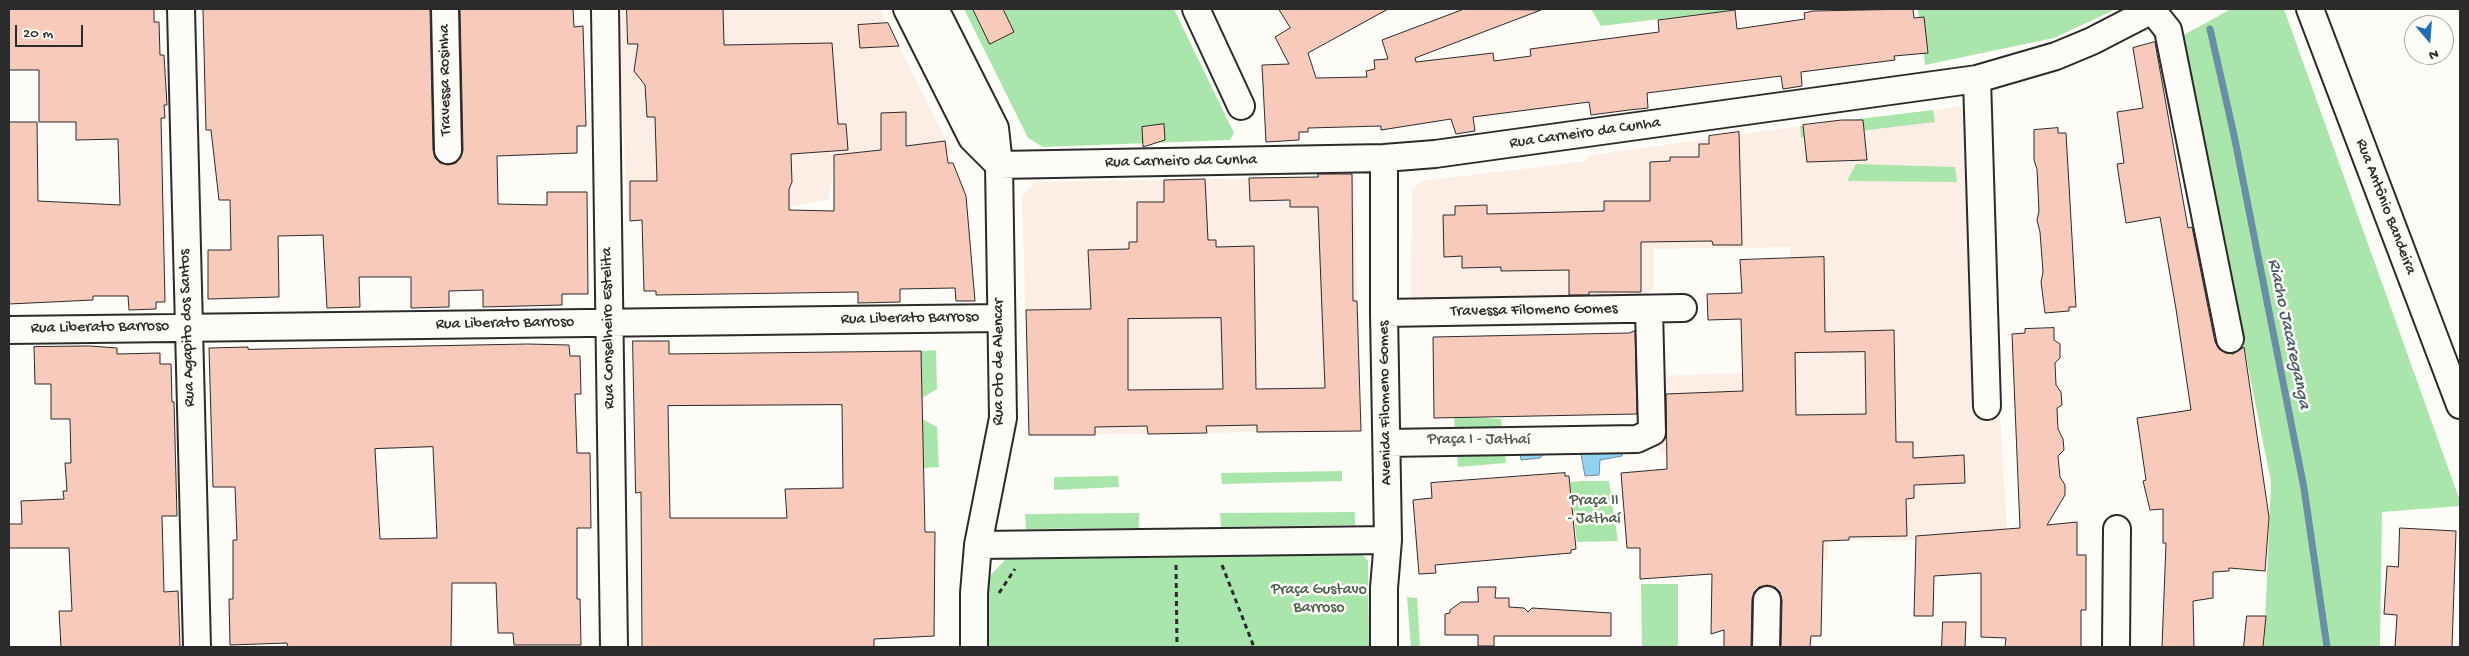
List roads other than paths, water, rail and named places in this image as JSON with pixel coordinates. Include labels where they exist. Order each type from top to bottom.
[{"type":"street","name":"Rua Agapito dos Santos","points":[[181,9],[197,647]]},
{"type":"street","name":"Travessa Rosinha","points":[[444,9],[448,150]]},
{"type":"street","name":"Rua Conselheiro Estelita","points":[[605,9],[614,647]]},
{"type":"street","points":[[908,9],[972,138],[999,165]]},
{"type":"street","name":"Rua Oto de Alencar","points":[[935,9],[995,128],[999,165],[1002,418],[978,545],[974,593],[974,647]]},
{"type":"street","points":[[1196,9],[1241,106]]},
{"type":"street","points":[[2153,9],[2168,30],[2230,339]]},
{"type":"street","name":"Rua Carneiro da Cunha","points":[[999,165],[1384,158],[1436,154],[1977,79],[2092,42],[2153,9]]},
{"type":"street","name":"Rua Antônio Bandeira","points":[[2310,9],[2460,405]]},
{"type":"street","points":[[1977,79],[1988,406]]},
{"type":"street","name":"Avenida Filomeno Gomes","points":[[1384,158],[1384,314],[1388,540],[1384,588],[1384,647]]},
{"type":"street","name":"Travessa Filomeno Gomes","points":[[1384,314],[1683,308]]},
{"type":"street","points":[[1387,443],[1638,439],[1646,436],[1652,432],[1649,309]]},
{"type":"street","name":"Rua Liberato Barroso","points":[[9,330],[1001,318]]},
{"type":"street","points":[[2116,647],[2117,529]]},
{"type":"street","points":[[978,545],[1388,540]]},
{"type":"street","points":[[1766,647],[1767,600]]},
{"type":"water","points":[[1619,428],[1622,456],[1600,460],[1599,475],[1585,476],[1581,454],[1547,451],[1540,458],[1521,460],[1517,433]]},
{"type":"waterway","name":"Riacho Jacareganga","points":[[2210,29],[2234,135],[2304,488],[2327,647]]},
{"type":"park label","name":"Praça I - Jathaí","points":[[1479,441]]},
{"type":"park label","name":"Praça II - Jathaí","points":[[1594,511]]},
{"type":"park label","name":"Praça Gustavo Barroso","points":[[1319,600]]}]
